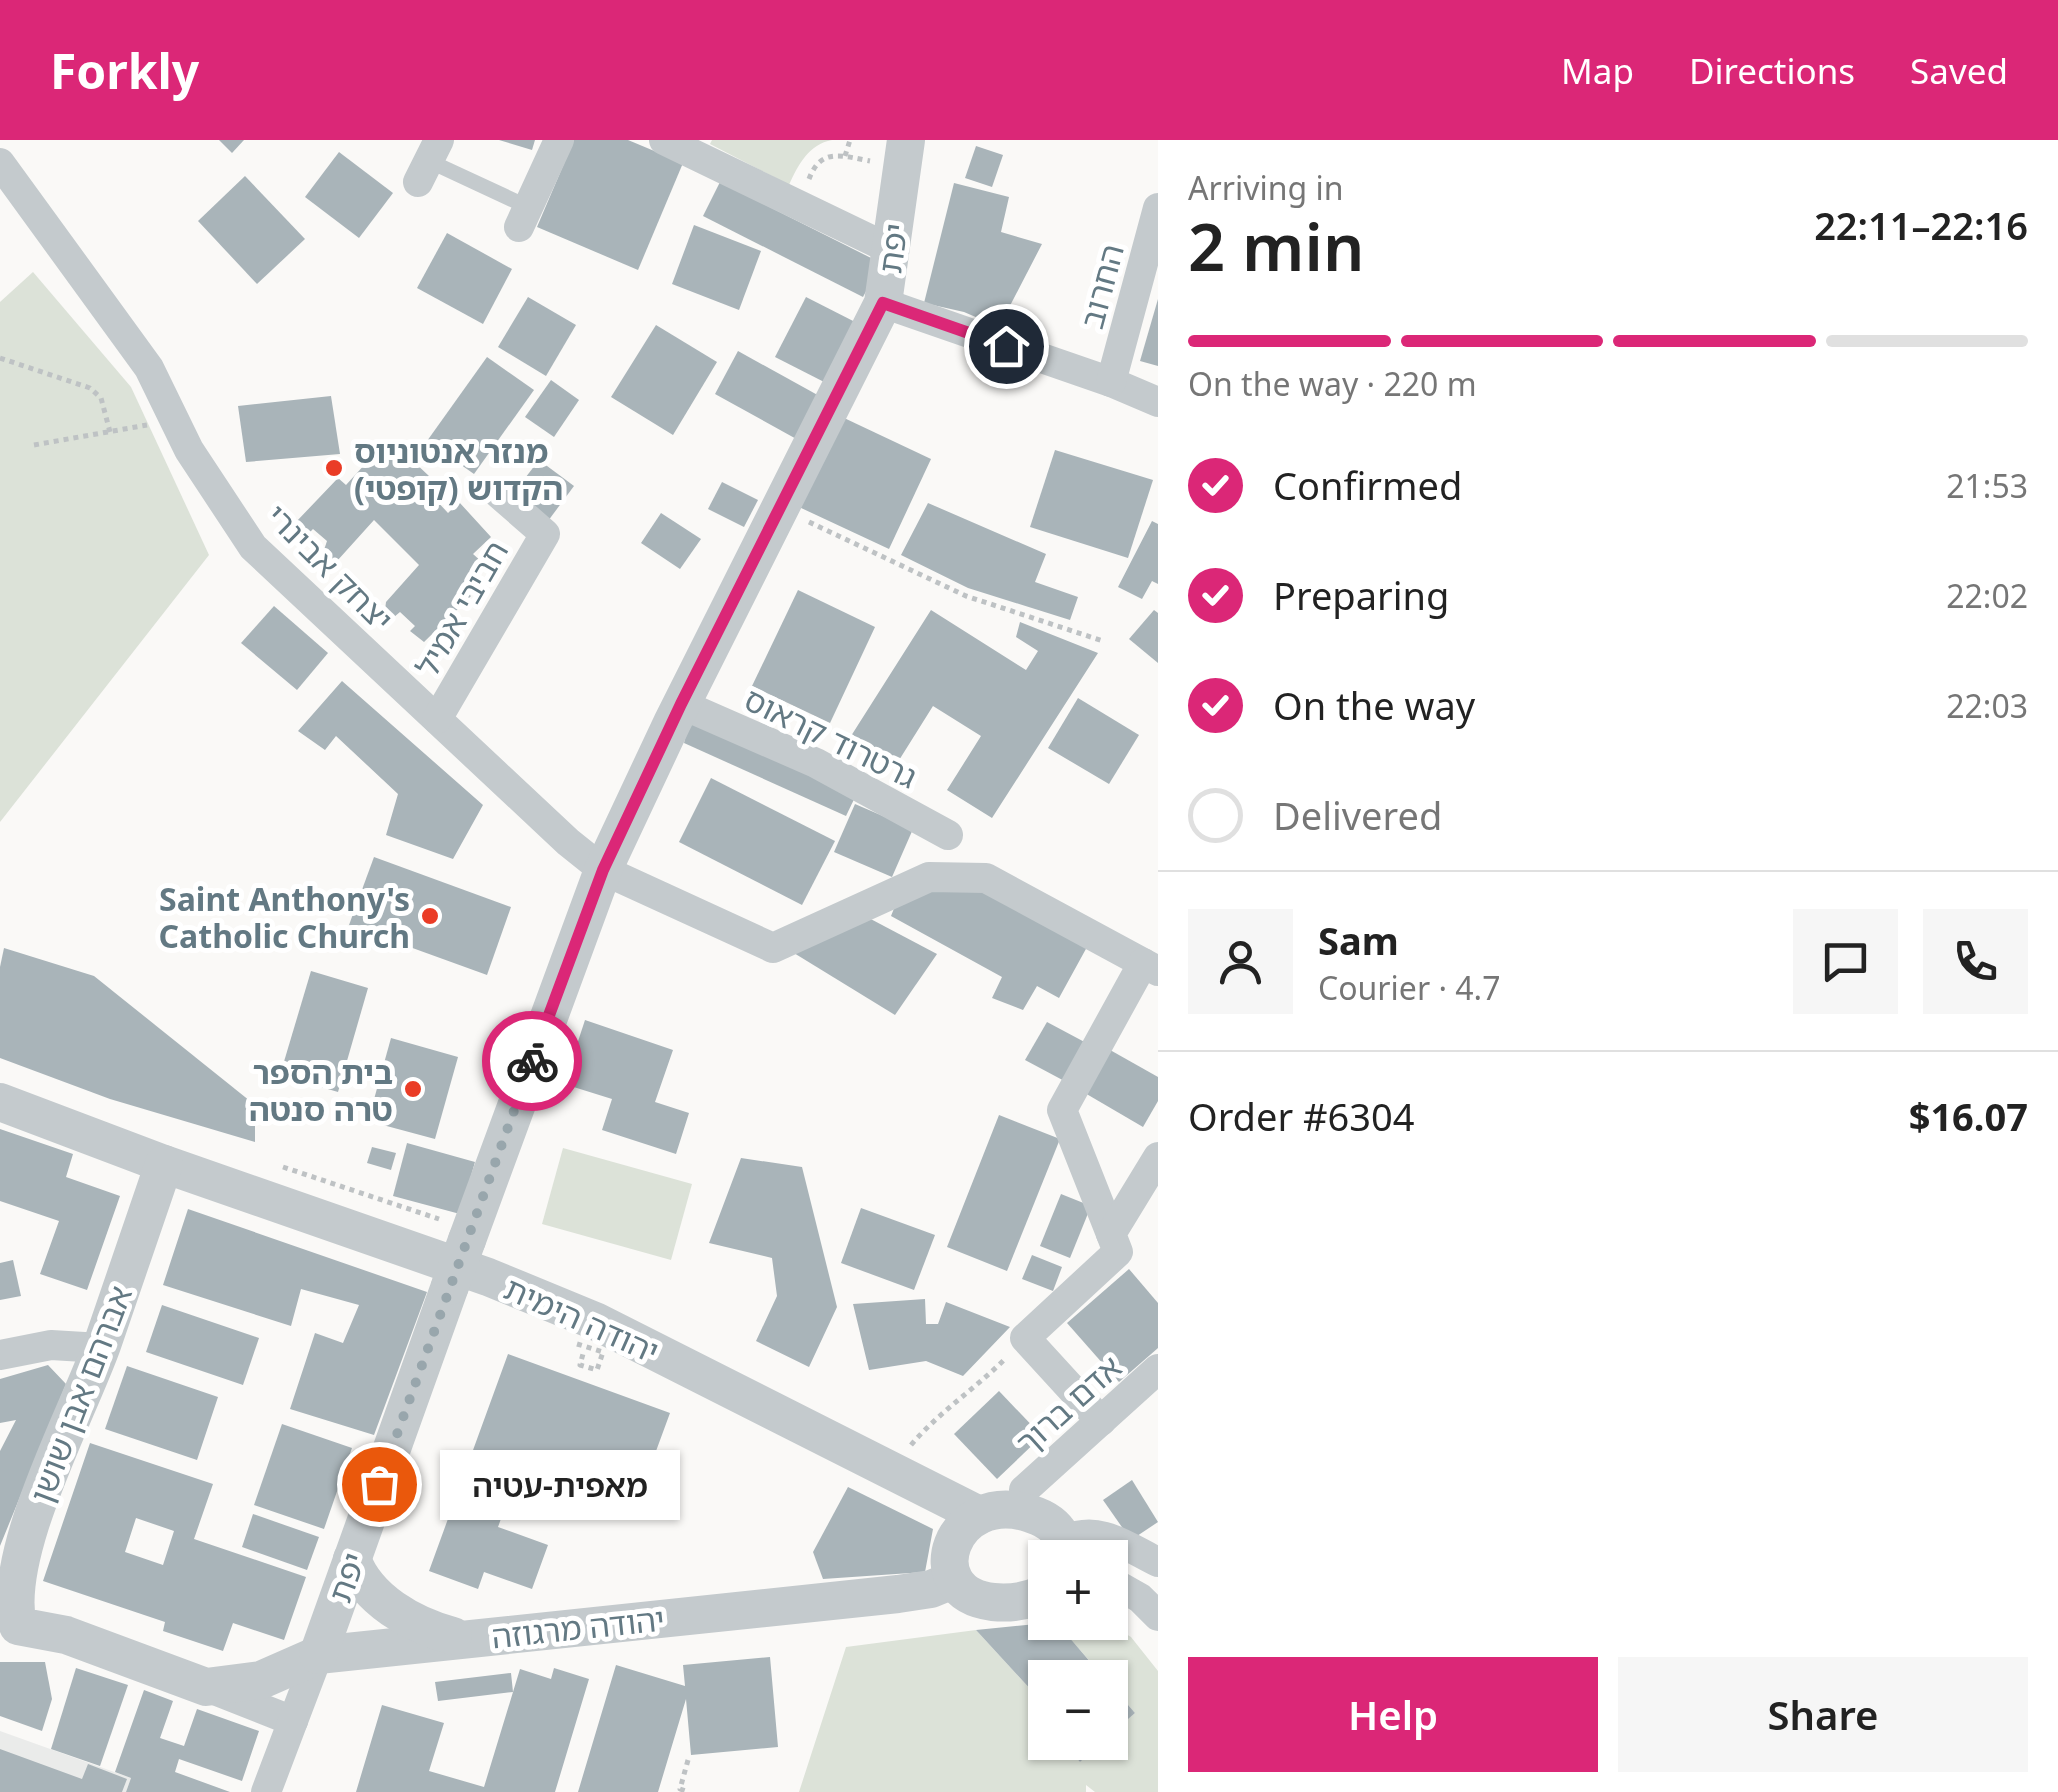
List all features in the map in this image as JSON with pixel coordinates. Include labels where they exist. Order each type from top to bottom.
[{"type":"street","points":[[524,217],[559,140]]},
{"type":"street","points":[[664,140],[892,250]]},
{"type":"street","name":"יפת","points":[[266,1792],[603,870],[681,704],[883,303],[905,153]]},
{"type":"street","name":"יצחק אבינרי","points":[[0,163],[149,368],[190,450],[252,547],[568,842],[603,870],[773,948],[930,876],[986,878],[1150,967]]},
{"type":"street","name":"החרוב","points":[[1112,382],[1158,208]]},
{"type":"street","points":[[883,303],[1112,382],[1158,402]]},
{"type":"street","name":"חביבי אמיל","points":[[437,719],[545,534],[498,493]]},
{"type":"street","name":"גרטרוד קראוס","points":[[681,704],[816,764],[948,835]]},
{"type":"street","points":[[1101,1421],[1025,1338],[1118,1252],[1062,1110],[1150,967]]},
{"type":"street","name":"יהודה הימית","points":[[0,1102],[524,1292],[595,1322],[979,1515]]},
{"type":"street","points":[[1111,1234],[1158,1158]]},
{"type":"street","name":"אברהם אבן שושן","points":[[9,1627],[24,1540],[101,1348],[164,1164]]},
{"type":"street","points":[[0,1355],[51,1345],[101,1348]]},
{"type":"street","name":"אדם ברוך","points":[[1024,1490],[1158,1369]]},
{"type":"street","points":[[1028,1599],[988,1601],[958,1588],[950,1557],[963,1526],[991,1510],[1022,1511],[1050,1523],[1060,1540]]},
{"type":"street","points":[[1075,1540],[1083,1532],[1114,1540]]},
{"type":"street","points":[[1128,1547],[1158,1562]]},
{"type":"street","points":[[352,1559],[366,1584],[394,1609],[435,1631],[465,1639]]},
{"type":"street","name":"יהודה מרגוזה","points":[[206,1687],[261,1680],[318,1655],[898,1594],[931,1589],[954,1580]]},
{"type":"street","points":[[1128,1591],[1158,1616]]},
{"type":"street","name":"יהודה מרגוזה","points":[[9,1627],[66,1634],[293,1720]]},
{"type":"lane","points":[[429,161],[524,217]]},
{"type":"path","points":[[845,156],[850,140]]},
{"type":"path","points":[[799,205],[814,164],[828,155],[905,153]]},
{"type":"path","points":[[0,358],[90,388],[102,398],[110,432]]},
{"type":"path","points":[[34,445],[175,420]]},
{"type":"path","points":[[780,509],[966,596],[1102,641]]},
{"type":"path","points":[[891,1469],[930,1422],[980,1384],[1025,1338]]},
{"type":"path","points":[[577,1344],[602,1352],[597,1370],[580,1365],[584,1350]]},
{"type":"path","points":[[688,1760],[680,1790],[688,1792]]},
{"type":"shaded area","points":[[712,140],[832,140],[811,151],[789,185],[710,144]]},
{"type":"shaded area","points":[[33,272],[131,387],[209,555],[0,822],[0,302]]},
{"type":"shaded area","points":[[563,1148],[692,1184],[671,1260],[542,1224]]},
{"type":"shaded area","points":[[976,1630],[1028,1687],[1028,1760],[1128,1760],[1128,1719],[1135,1713],[1128,1705],[1128,1660],[1089,1660],[1071,1640],[1128,1640],[1128,1635],[1158,1671],[1158,1792],[1095,1792],[1086,1785],[1086,1792],[799,1792],[846,1647]]},
{"type":"shaded area","points":[[0,1731],[131,1778],[126,1792],[0,1792]]},
{"type":"building","points":[[219,140],[244,140],[232,153]]},
{"type":"building","points":[[499,140],[535,140],[532,150]]},
{"type":"building","points":[[574,140],[628,140],[683,163],[638,270],[537,227]]},
{"type":"building","points":[[976,146],[1003,155],[992,187],[965,178]]},
{"type":"building","points":[[339,152],[393,193],[359,238],[305,197]]},
{"type":"building","points":[[245,176],[305,239],[257,284],[198,221]]},
{"type":"building","points":[[720,182],[881,263],[863,297],[703,216]]},
{"type":"building","points":[[954,183],[1009,197],[1001,232],[1042,244],[999,327],[964,312],[924,303]]},
{"type":"building","points":[[694,225],[761,251],[739,310],[672,284]]},
{"type":"building","points":[[447,233],[512,269],[483,324],[417,288]]},
{"type":"building","points":[[528,297],[576,325],[546,376],[498,347]]},
{"type":"building","points":[[806,297],[861,325],[830,385],[775,357]]},
{"type":"building","points":[[1158,299],[1158,366],[1140,361]]},
{"type":"building","points":[[656,325],[717,362],[673,435],[611,397]]},
{"type":"building","points":[[738,351],[823,398],[800,441],[715,394]]},
{"type":"building","points":[[487,357],[534,390],[474,474],[427,441]]},
{"type":"building","points":[[551,380],[579,400],[554,437],[525,417]]},
{"type":"building","points":[[331,396],[340,454],[246,462],[238,406]]},
{"type":"building","points":[[842,417],[931,459],[889,549],[799,507]]},
{"type":"building","points":[[397,446],[429,476],[421,484],[448,513],[459,502],[491,537],[473,554],[483,563],[460,587],[471,596],[424,642],[410,631],[415,626],[400,612],[394,617],[385,610],[386,602],[419,565],[374,520],[337,561],[325,559],[327,541],[313,529],[308,534],[296,522],[338,478],[346,485],[377,451],[384,458]]},
{"type":"building","points":[[1055,450],[1153,480],[1128,558],[1030,527]]},
{"type":"building","points":[[539,460],[574,486],[548,521],[512,495]]},
{"type":"building","points":[[722,482],[758,500],[744,527],[708,509]]},
{"type":"building","points":[[928,503],[1046,554],[1035,582],[1078,597],[1070,620],[968,588],[901,555]]},
{"type":"building","points":[[661,513],[701,539],[680,569],[641,543]]},
{"type":"building","points":[[1152,521],[1158,524],[1158,584],[1152,581],[1142,599],[1118,587]]},
{"type":"building","points":[[798,590],[875,627],[830,723],[752,686]]},
{"type":"building","points":[[274,606],[328,653],[297,690],[241,643]]},
{"type":"building","points":[[931,610],[1026,670],[1038,651],[1016,637],[1020,622],[1098,653],[992,818],[947,790],[981,736],[933,706],[896,765],[851,736]]},
{"type":"building","points":[[1154,610],[1158,613],[1158,663],[1129,639]]},
{"type":"building","points":[[342,681],[483,805],[453,859],[386,835],[398,794],[336,736],[325,750],[298,731]]},
{"type":"building","points":[[1078,698],[1139,735],[1109,784],[1048,748]]},
{"type":"building","points":[[691,713],[858,791],[846,816],[684,743]]},
{"type":"building","points":[[711,778],[835,841],[802,905],[679,842]]},
{"type":"building","points":[[855,804],[913,829],[892,877],[834,852]]},
{"type":"building","name":"Saint Anthony's Catholic Church","points":[[374,857],[511,907],[487,975],[349,925]]},
{"type":"building","points":[[936,887],[983,890],[1087,947],[1059,998],[1037,986],[1023,1010],[992,998],[1002,977],[891,916],[897,901]]},
{"type":"building","points":[[865,916],[937,954],[895,1015],[789,950]]},
{"type":"building","points":[[4,948],[94,976],[255,1105],[255,1142],[110,1099],[0,1058],[0,967]]},
{"type":"building","points":[[311,971],[368,988],[338,1092],[280,1075]]},
{"type":"building","points":[[585,1020],[673,1050],[655,1102],[689,1113],[676,1154],[602,1130],[612,1099],[564,1084]]},
{"type":"building","points":[[1047,1022],[1092,1046],[1070,1084],[1025,1060]]},
{"type":"building","name":"בית הספר טרה סנטה","points":[[391,1038],[458,1057],[435,1139],[368,1121]]},
{"type":"building","points":[[1103,1046],[1158,1077],[1158,1101],[1143,1127],[1078,1089]]},
{"type":"building","points":[[999,1115],[1060,1139],[1007,1271],[947,1247]]},
{"type":"building","points":[[0,1129],[73,1154],[66,1177],[120,1196],[87,1290],[40,1274],[59,1221],[0,1201]]},
{"type":"building","points":[[407,1143],[475,1162],[460,1214],[393,1196]]},
{"type":"building","points":[[372,1147],[396,1153],[391,1170],[367,1163]]},
{"type":"building","points":[[741,1158],[802,1167],[837,1307],[809,1367],[756,1341],[777,1296],[772,1258],[709,1243]]},
{"type":"building","points":[[1061,1194],[1091,1206],[1070,1258],[1040,1246]]},
{"type":"building","points":[[861,1208],[935,1235],[914,1290],[841,1263]]},
{"type":"building","points":[[188,1209],[427,1292],[374,1435],[290,1409],[315,1333],[343,1343],[359,1305],[301,1289],[291,1326],[163,1285]]},
{"type":"building","points":[[1032,1255],[1062,1267],[1053,1291],[1022,1279]]},
{"type":"building","points":[[13,1260],[21,1296],[0,1300],[0,1263]]},
{"type":"building","points":[[1129,1269],[1158,1303],[1158,1348],[1119,1382],[1067,1323]]},
{"type":"building","points":[[925,1299],[926,1324],[938,1324],[946,1302],[1010,1327],[963,1376],[926,1361],[869,1370],[853,1304]]},
{"type":"building","points":[[162,1305],[259,1338],[243,1385],[146,1352]]},
{"type":"building","points":[[508,1354],[670,1413],[634,1511],[519,1469],[498,1527],[548,1545],[532,1589],[484,1572],[478,1589],[429,1571]]},
{"type":"building","points":[[48,1365],[66,1384],[0,1546],[0,1451],[16,1420],[0,1423],[0,1379]]},
{"type":"building","points":[[127,1366],[218,1397],[197,1460],[105,1429]]},
{"type":"building","points":[[999,1391],[1042,1436],[997,1479],[954,1434]]},
{"type":"building","points":[[282,1424],[352,1448],[324,1529],[254,1505]]},
{"type":"building","points":[[90,1443],[213,1484],[194,1539],[306,1577],[284,1640],[233,1623],[223,1651],[163,1631],[165,1622],[43,1581]],"holes":[[[136,1518],[174,1531],[163,1565],[125,1552]]]},
{"type":"building","points":[[1132,1480],[1158,1522],[1131,1540],[1103,1500]]},
{"type":"building","points":[[848,1487],[933,1529],[925,1572],[823,1579],[813,1552]]},
{"type":"building","points":[[253,1514],[319,1537],[307,1570],[242,1547]]},
{"type":"building","points":[[1028,1625],[1028,1640],[1071,1640],[1089,1660],[1028,1660],[1028,1687],[976,1630]]},
{"type":"building","points":[[770,1657],[778,1747],[691,1755],[686,1699],[658,1792],[578,1792],[616,1665],[685,1686],[683,1665]]},
{"type":"building","points":[[0,1662],[45,1662],[52,1699],[42,1731],[0,1716]]},
{"type":"building","points":[[76,1668],[128,1685],[100,1766],[51,1749]]},
{"type":"building","points":[[554,1668],[589,1679],[555,1792],[356,1792],[382,1705],[444,1723],[429,1771],[484,1787],[520,1669],[551,1679]]},
{"type":"building","points":[[511,1673],[513,1692],[438,1701],[435,1682]]},
{"type":"building","points":[[144,1690],[173,1701],[160,1738],[184,1746],[197,1709],[259,1731],[242,1781],[179,1759],[175,1772],[230,1792],[126,1792],[131,1778],[115,1772]]},
{"type":"building","points":[[0,1749],[82,1779],[88,1764],[127,1779],[122,1792],[0,1792]]},
{"type":"way so far","points":[[379,1484],[532,1061]]},
{"type":"place","name":"מנזר אנטוניוס הקדוש (קופטי)","points":[[334,468]]},
{"type":"place","name":"Saint Anthony's Catholic Church","points":[[430,916]]},
{"type":"place","name":"בית הספר טרה סנטה","points":[[413,1089]]},
{"type":"place","name":"מאפית-עטיה","points":[[379,1484]]},
{"type":"route","points":[[532,1061],[603,870],[681,704],[883,303],[1006,346]]}]
